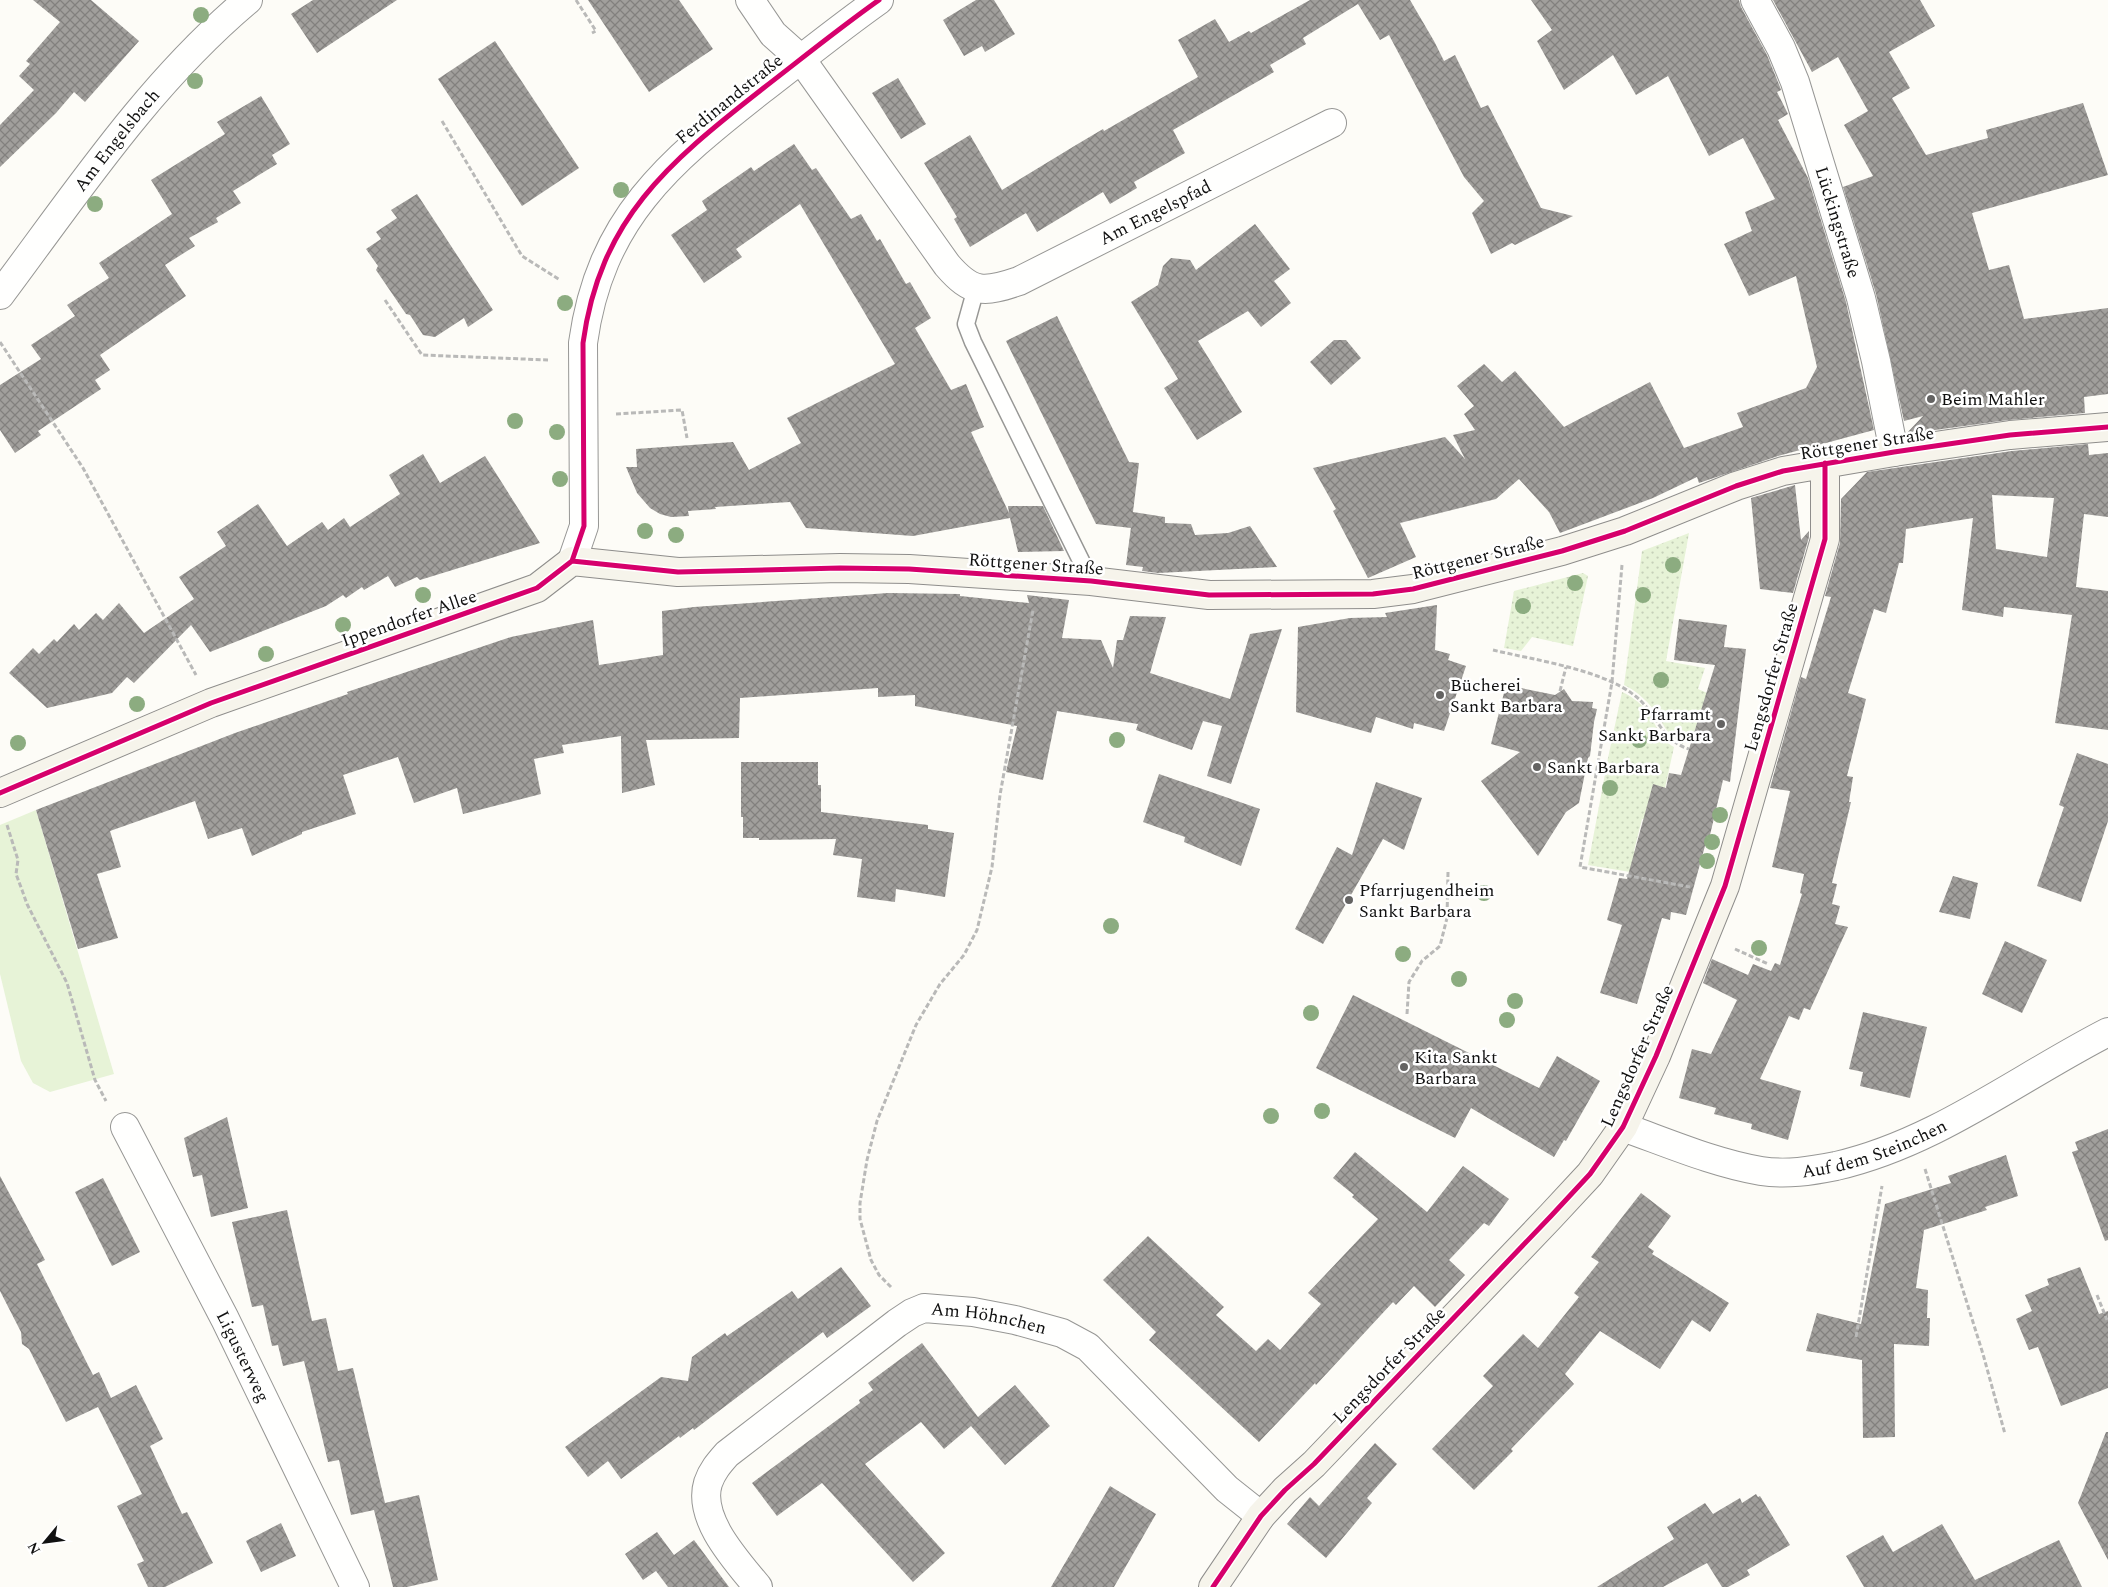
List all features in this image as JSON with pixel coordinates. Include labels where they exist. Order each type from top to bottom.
[{"type":"street","name":"Am Engelsbach","points":[[0,295],[127,126],[181,64],[248,0]]},
{"type":"street","points":[[750,0],[773,34],[800,59],[946,266],[961,281],[976,288]]},
{"type":"street","name":"Ferdinandstraße","points":[[572,561],[584,526],[583,344],[593,289],[605,260],[637,204],[658,179],[704,135],[800,59],[879,0]]},
{"type":"street","name":"Lückingstraße","points":[[1755,0],[1781,48],[1795,82],[1860,298],[1876,361],[1894,452]]},
{"type":"street","name":"Am Engelspfad","points":[[976,288],[994,290],[1019,281],[1332,123]]},
{"type":"street","name":"Röttgener Straße","points":[[572,561],[678,572],[840,568],[910,569],[1091,581],[1209,595],[1373,594],[1413,589],[1562,551],[1625,530],[1736,486],[1783,472],[1824,463],[2010,435],[2108,427]]},
{"type":"street","name":"Lengsdorfer Straße","points":[[1213,1587],[1261,1516],[1285,1490],[1314,1464],[1551,1216],[1590,1174],[1623,1128],[1656,1056],[1723,892],[1825,539],[1824,463]]},
{"type":"street","name":"Ippendorfer Allee","points":[[0,793],[211,704],[537,588],[572,561]]},
{"type":"street","name":"Auf dem Steinchen","points":[[1623,1128],[1732,1164],[1762,1171],[1801,1172],[1861,1160],[1916,1140],[2108,1032]]},
{"type":"street","name":"Ligusterweg","points":[[125,1127],[225,1319],[355,1587]]},
{"type":"street","name":"Am Höhnchen","points":[[758,1587],[729,1549],[708,1513],[706,1498],[708,1482],[715,1467],[727,1454],[783,1409],[912,1313],[924,1308],[941,1308],[1006,1318],[1062,1333],[1088,1347],[1227,1489],[1261,1516]]},
{"type":"lane","points":[[976,288],[966,324],[973,342],[1091,581]]},
{"type":"path","points":[[576,0],[596,31],[592,33]]},
{"type":"path","points":[[442,121],[522,256],[560,280]]},
{"type":"path","points":[[385,300],[422,355],[548,360]]},
{"type":"path","points":[[0,342],[83,468],[198,679]]},
{"type":"path","points":[[620,414],[682,410],[687,438]]},
{"type":"path","points":[[1625,530],[1612,682],[1580,867],[1723,892]]},
{"type":"path","points":[[912,1313],[879,1275],[868,1253],[860,1219],[860,1202],[867,1160],[877,1121],[916,1025],[940,984],[964,955],[976,930],[992,867],[1000,795],[1039,577]]},
{"type":"path","points":[[1493,650],[1566,667],[1612,682],[1633,694],[1647,706],[1672,742],[1689,749]]},
{"type":"path","points":[[1560,691],[1566,667]]},
{"type":"path","points":[[7,822],[18,860],[16,874],[27,904],[67,983],[95,1080],[102,1095]]},
{"type":"path","points":[[1407,1014],[1409,982],[1422,961],[1440,946],[1446,918],[1448,872]]},
{"type":"path","points":[[1916,1140],[2006,1434]]},
{"type":"path","points":[[1856,1337],[1889,1151]]},
{"type":"path","points":[[2097,1295],[2107,1320]]},
{"type":"green space","points":[[1689,533],[1666,661],[1705,668],[1698,689],[1707,693],[1691,742],[1684,739],[1683,744],[1668,732],[1647,702],[1624,685],[1642,551]]},
{"type":"green space","points":[[1583,573],[1588,576],[1573,646],[1532,637],[1521,651],[1504,648],[1514,591]]},
{"type":"green space","points":[[1622,692],[1643,706],[1661,735],[1674,747],[1665,788],[1653,785],[1634,851],[1664,859],[1660,877],[1588,865]]},
{"type":"green space","points":[[36,810],[114,1074],[50,1092],[33,1083],[21,1061],[0,974],[0,825]]},
{"type":"building","points":[[33,0],[91,0],[139,41],[85,102],[74,92],[56,113],[0,167],[0,125],[34,90],[19,76],[30,64],[26,61],[60,22]]},
{"type":"building","points":[[313,0],[397,0],[317,53],[291,14]]},
{"type":"building","points":[[588,0],[679,0],[713,49],[649,92]]},
{"type":"building","points":[[976,0],[994,0],[1015,34],[985,52],[982,46],[964,56],[943,20]]},
{"type":"building","points":[[1310,0],[1410,0],[1444,61],[1455,55],[1481,108],[1488,105],[1541,208],[1573,216],[1515,245],[1512,243],[1491,254],[1472,213],[1484,201],[1464,177],[1389,35],[1380,40],[1358,4],[1303,38],[1306,44],[1270,65],[1274,72],[1173,130],[1185,153],[1134,182],[1137,188],[1110,204],[1103,192],[1037,232],[1026,213],[970,247],[954,219],[957,217],[924,163],[970,135],[1002,190],[1103,129],[1104,131],[1198,77],[1178,40],[1215,19],[1229,42],[1249,31],[1251,33]]},
{"type":"building","points":[[1531,0],[1739,0],[1767,55],[1781,90],[1777,92],[1788,114],[1778,120],[1808,178],[1846,302],[1874,430],[1778,456],[1699,483],[1697,477],[1653,498],[1560,533],[1549,512],[1519,479],[1496,499],[1400,523],[1416,557],[1368,578],[1333,511],[1336,509],[1313,468],[1445,437],[1465,459],[1453,435],[1475,430],[1464,414],[1474,406],[1457,386],[1484,364],[1502,382],[1515,371],[1564,427],[1650,382],[1684,448],[1743,427],[1737,413],[1806,388],[1817,367],[1796,276],[1749,296],[1724,244],[1752,231],[1745,212],[1775,199],[1743,138],[1709,156],[1668,76],[1636,95],[1613,55],[1564,90],[1537,41],[1552,30]]},
{"type":"building","points":[[1773,0],[1920,0],[1935,26],[1889,52],[1910,88],[1892,98],[1926,155],[1988,138],[1986,130],[2083,103],[2108,175],[1972,213],[1989,270],[2009,265],[2024,319],[2108,308],[2108,394],[2084,397],[2085,413],[2008,420],[1906,434],[1923,416],[1904,421],[1876,294],[1843,187],[1873,176],[1844,125],[1868,111],[1838,57],[1812,72]]},
{"type":"building","points":[[495,41],[579,168],[522,206],[438,79]]},
{"type":"building","points":[[898,78],[926,124],[901,139],[872,93]]},
{"type":"building","points":[[261,96],[290,144],[272,155],[277,164],[233,191],[241,203],[216,218],[218,222],[189,238],[195,246],[165,265],[186,296],[100,355],[110,370],[95,380],[101,389],[38,431],[41,435],[15,453],[0,430],[0,385],[41,359],[31,345],[75,316],[67,305],[109,278],[99,263],[172,214],[151,180],[225,134],[217,122]]},
{"type":"building","points":[[794,144],[812,170],[816,168],[851,219],[861,214],[877,241],[880,239],[906,284],[910,282],[931,318],[915,328],[951,390],[966,384],[984,427],[971,432],[1009,513],[1008,506],[1043,506],[1064,551],[1018,552],[1010,518],[913,536],[806,528],[790,502],[715,507],[716,509],[688,511],[689,516],[671,517],[660,514],[650,508],[637,493],[626,467],[637,467],[636,449],[733,442],[749,470],[801,443],[787,418],[895,364],[800,204],[736,249],[742,257],[704,283],[671,235],[707,210],[702,201],[751,167],[754,171]]},
{"type":"building","points":[[417,194],[493,310],[468,327],[464,318],[435,337],[423,335],[410,315],[406,314],[376,270],[378,266],[366,249],[381,239],[376,232],[397,218],[391,210]]},
{"type":"building","points":[[1255,224],[1290,269],[1274,281],[1291,303],[1261,327],[1248,311],[1198,341],[1242,412],[1197,440],[1164,388],[1178,379],[1131,302],[1158,285],[1163,266],[1171,258],[1190,260],[1196,270]]},
{"type":"building","points":[[1057,316],[1129,462],[1139,463],[1131,528],[1096,524],[1006,341]]},
{"type":"building","points":[[1334,340],[1346,340],[1361,358],[1331,385],[1310,362]]},
{"type":"building","points":[[2088,444],[2089,455],[2108,453],[2108,517],[2084,514],[2076,587],[2108,591],[2108,730],[2055,723],[2072,615],[2004,607],[2003,617],[1962,610],[1973,518],[1906,529],[1903,563],[1899,563],[1886,613],[1874,609],[1848,693],[1866,699],[1847,776],[1853,777],[1849,802],[1851,802],[1832,883],[1837,884],[1832,904],[1840,906],[1835,924],[1848,927],[1810,1010],[1804,1008],[1799,1020],[1789,1016],[1760,1079],[1801,1091],[1788,1140],[1751,1129],[1752,1124],[1714,1114],[1716,1108],[1679,1098],[1692,1049],[1711,1054],[1737,1000],[1703,983],[1712,959],[1748,975],[1753,964],[1771,971],[1775,963],[1780,965],[1802,894],[1800,893],[1804,874],[1772,867],[1790,791],[1770,788],[1801,677],[1806,679],[1831,597],[1825,596],[1840,543],[1841,499],[1867,472],[2012,451]],"holes":[[[1992,495],[2054,498],[2047,557],[1996,549]]]},
{"type":"building","points":[[423,454],[440,483],[485,456],[540,543],[420,580],[417,577],[395,587],[388,576],[364,590],[362,587],[346,598],[343,595],[326,606],[210,652],[191,625],[134,683],[127,677],[112,693],[47,708],[9,673],[33,648],[39,654],[54,639],[57,642],[74,624],[79,630],[96,613],[103,620],[119,603],[144,633],[194,599],[179,577],[226,546],[217,532],[258,504],[287,546],[322,522],[328,530],[344,518],[350,527],[400,494],[389,475]]},
{"type":"building","points":[[1795,485],[1801,540],[1809,531],[1809,537],[1793,593],[1760,589],[1751,498]]},
{"type":"building","points":[[1133,512],[1165,517],[1165,523],[1191,524],[1195,535],[1228,533],[1250,526],[1277,567],[1158,573],[1142,571],[1143,567],[1126,565]]},
{"type":"building","points":[[888,593],[960,594],[960,596],[1029,603],[1027,595],[1069,600],[1062,638],[1101,640],[1113,668],[1117,640],[1123,640],[1130,616],[1166,617],[1150,673],[1230,699],[1250,634],[1282,629],[1231,784],[1207,776],[1222,726],[1203,721],[1192,750],[1136,730],[1138,724],[1057,711],[1043,780],[1006,772],[1017,726],[915,706],[915,695],[878,697],[878,688],[740,698],[739,738],[646,740],[655,785],[622,793],[621,736],[562,745],[564,753],[534,759],[541,794],[463,814],[457,788],[414,803],[398,757],[343,775],[356,814],[302,832],[302,834],[252,856],[242,828],[208,839],[195,801],[110,831],[121,867],[97,874],[118,938],[78,949],[36,810],[235,733],[348,694],[347,692],[511,637],[593,620],[599,665],[663,655],[662,611]]},
{"type":"building","points":[[1437,605],[1435,650],[1450,654],[1448,660],[1466,666],[1444,731],[1414,723],[1413,729],[1376,717],[1371,733],[1296,712],[1298,627],[1350,618],[1387,617],[1385,613]]},
{"type":"building","points":[[1679,619],[1727,625],[1724,647],[1746,649],[1730,782],[1723,780],[1710,835],[1708,835],[1686,915],[1671,912],[1670,920],[1662,918],[1637,1004],[1600,993],[1622,925],[1607,920],[1619,878],[1627,879],[1653,784],[1666,788],[1669,773],[1681,775],[1715,665],[1674,660]]},
{"type":"building","name":"Sankt Barbara","points":[[1506,685],[1555,695],[1564,689],[1572,701],[1593,702],[1592,708],[1597,709],[1590,756],[1579,803],[1566,812],[1538,856],[1481,781],[1520,752],[1491,744]]},
{"type":"building","points":[[2077,753],[2108,764],[2108,821],[2081,902],[2037,886],[2064,807],[2059,805]]},
{"type":"building","points":[[741,762],[818,762],[818,785],[821,785],[821,812],[928,825],[928,829],[954,833],[945,897],[896,889],[895,902],[857,897],[862,859],[833,855],[836,839],[759,840],[759,838],[743,838]]},
{"type":"building","points":[[1159,774],[1260,809],[1241,866],[1184,842],[1185,837],[1143,822]]},
{"type":"building","points":[[1376,782],[1422,798],[1404,850],[1383,839],[1323,944],[1295,929],[1337,847],[1352,855]]},
{"type":"building","points":[[1953,876],[1978,883],[1970,919],[1939,912]]},
{"type":"building","points":[[2005,941],[2047,960],[2022,1013],[1982,994]]},
{"type":"building","name":"Kita Sankt Barbara","points":[[1353,995],[1539,1088],[1557,1056],[1600,1081],[1566,1141],[1564,1140],[1554,1157],[1471,1108],[1455,1138],[1316,1068]]},
{"type":"building","points":[[1863,1012],[1927,1027],[1910,1098],[1860,1086],[1863,1072],[1849,1069]]},
{"type":"building","points":[[227,1117],[248,1208],[211,1217],[202,1175],[193,1177],[184,1138]]},
{"type":"building","points":[[2108,1129],[2108,1240],[2105,1241],[2072,1152],[2078,1150],[2075,1142]]},
{"type":"building","points":[[1355,1152],[1427,1212],[1463,1166],[1509,1199],[1489,1226],[1484,1223],[1449,1260],[1465,1275],[1435,1307],[1414,1286],[1396,1305],[1393,1302],[1316,1385],[1315,1383],[1259,1442],[1149,1340],[1156,1332],[1103,1280],[1148,1236],[1224,1307],[1216,1315],[1256,1351],[1268,1339],[1280,1350],[1321,1304],[1308,1293],[1378,1219],[1352,1197],[1354,1195],[1333,1178]]},
{"type":"building","points":[[2006,1155],[2018,1196],[1985,1207],[1987,1210],[1924,1230],[1916,1288],[1928,1290],[1929,1346],[1894,1344],[1895,1437],[1863,1438],[1862,1360],[1806,1351],[1817,1313],[1861,1324],[1885,1204],[1951,1183],[1948,1176]]},
{"type":"building","points":[[0,1176],[45,1260],[37,1264],[93,1375],[99,1372],[111,1398],[136,1385],[163,1439],[150,1446],[182,1514],[187,1512],[213,1563],[165,1587],[148,1587],[137,1564],[144,1561],[117,1506],[142,1494],[98,1407],[66,1422],[29,1349],[22,1344],[21,1332],[0,1291]]},
{"type":"building","points":[[103,1178],[140,1252],[112,1266],[75,1192]]},
{"type":"building","points":[[1641,1193],[1671,1216],[1648,1247],[1654,1251],[1652,1254],[1729,1303],[1710,1332],[1692,1320],[1660,1369],[1600,1331],[1565,1374],[1574,1384],[1511,1449],[1513,1451],[1474,1490],[1432,1449],[1493,1386],[1483,1376],[1523,1334],[1538,1348],[1579,1297],[1574,1293],[1599,1262],[1591,1257]]},
{"type":"building","points":[[287,1210],[312,1321],[326,1318],[338,1371],[353,1368],[385,1503],[419,1495],[438,1580],[407,1587],[393,1587],[374,1510],[351,1515],[339,1460],[328,1462],[304,1361],[283,1366],[278,1345],[272,1346],[263,1305],[252,1307],[232,1222]]},
{"type":"building","points":[[841,1267],[871,1306],[827,1338],[823,1332],[694,1430],[693,1428],[680,1438],[679,1436],[621,1479],[608,1461],[588,1477],[565,1447],[661,1377],[688,1381],[692,1357],[725,1333],[727,1336],[792,1291],[798,1299]]},
{"type":"building","points":[[2080,1267],[2099,1314],[2108,1311],[2108,1388],[2061,1406],[2038,1347],[2029,1350],[2016,1319],[2032,1311],[2025,1295],[2049,1285],[2047,1279]]},
{"type":"building","points":[[922,1343],[978,1417],[1015,1385],[1050,1426],[1005,1465],[971,1426],[944,1449],[921,1422],[865,1464],[945,1553],[913,1582],[822,1483],[777,1516],[752,1483],[860,1403],[859,1400],[873,1390],[868,1383]]},
{"type":"building","points":[[2106,1432],[2108,1432],[2108,1560],[2078,1503]]},
{"type":"building","points":[[1375,1443],[1397,1464],[1367,1498],[1372,1503],[1326,1558],[1287,1524],[1310,1497],[1319,1506]]},
{"type":"building","points":[[1110,1486],[1156,1514],[1114,1587],[1051,1587]]},
{"type":"building","points":[[1756,1494],[1758,1497],[1760,1496],[1790,1545],[1747,1570],[1750,1575],[1728,1587],[1722,1587],[1707,1563],[1663,1587],[1597,1587],[1674,1539],[1667,1527],[1705,1503],[1713,1514],[1740,1498],[1742,1503]]},
{"type":"building","points":[[281,1523],[296,1556],[261,1572],[246,1541]]},
{"type":"building","points":[[1942,1524],[1975,1580],[2059,1540],[2082,1587],[1864,1587],[1846,1556],[1883,1535],[1893,1552]]},
{"type":"building","points":[[657,1532],[674,1555],[694,1540],[729,1587],[668,1587],[656,1571],[643,1580],[625,1554]]},
{"type":"cycle path","points":[[572,561],[584,526],[583,343],[592,300],[605,261],[622,228],[644,197],[668,169],[696,143],[761,90],[879,0]]},
{"type":"cycle path","points":[[0,793],[211,703],[537,588],[572,561],[678,572],[840,568],[909,569],[1091,581],[1209,595],[1373,594],[1413,589],[1562,551],[1625,531],[1736,486],[1783,471],[2010,435],[2108,427]]},
{"type":"cycle path","points":[[1213,1587],[1261,1516],[1285,1490],[1314,1464],[1551,1216],[1590,1174],[1623,1127],[1656,1056],[1725,886],[1825,539],[1825,463]]},
{"type":"place","name":"Beim Mahler","points":[[1931,399]]},
{"type":"place","name":"Bücherei Sankt Barbara","points":[[1440,695]]},
{"type":"place","name":"Pfarramt Sankt Barbara","points":[[1721,724]]},
{"type":"place","name":"Sankt Barbara","points":[[1537,767]]},
{"type":"place","name":"Pfarrjugendheim Sankt Barbara","points":[[1349,900]]},
{"type":"place","name":"Kita Sankt Barbara","points":[[1404,1067]]}]
